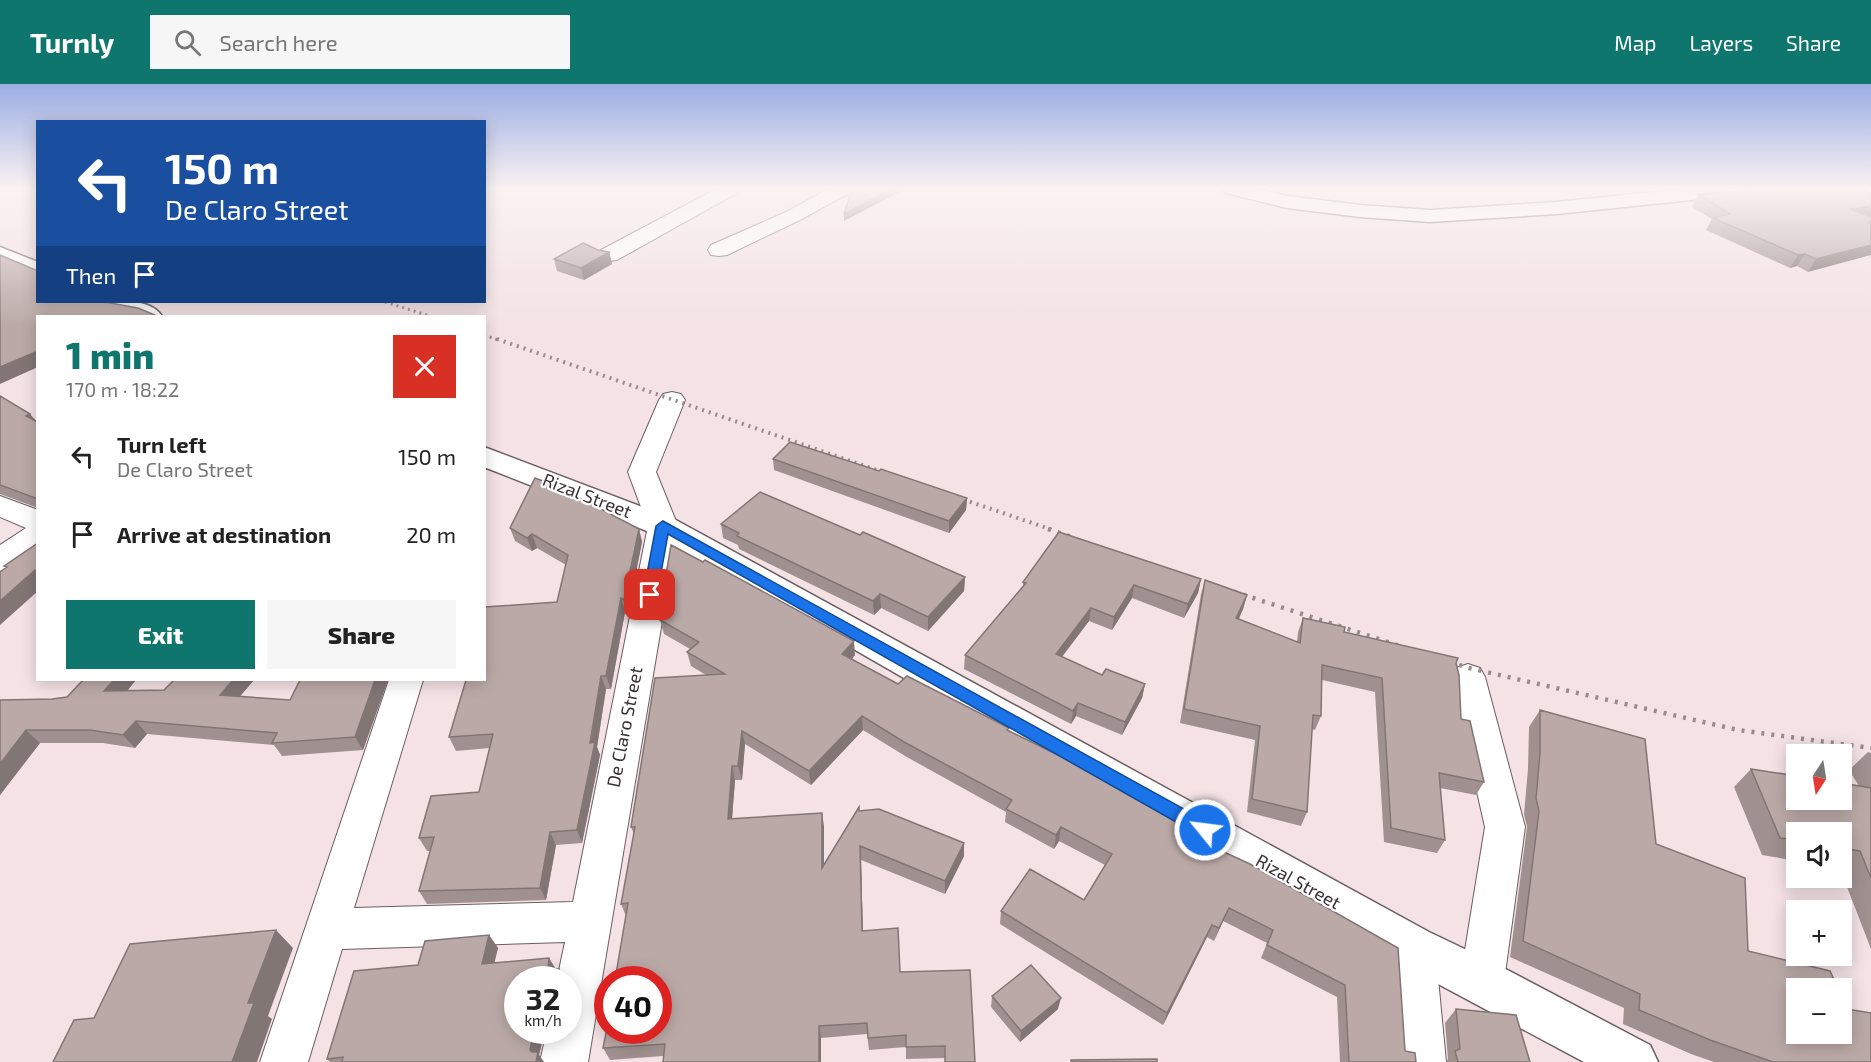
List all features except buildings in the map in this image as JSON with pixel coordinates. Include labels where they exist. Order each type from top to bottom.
[{"type":"main road","points":[[0,254],[36,269]]},
{"type":"main road","points":[[117,303],[147,315]]},
{"type":"main road","name":"Rizal Street","points":[[486,457],[663,526],[1413,947],[1482,981],[1633,1062]]},
{"type":"street","points":[[609,255],[646,235]]},
{"type":"street","points":[[719,250],[752,235]]},
{"type":"street","points":[[663,526],[642,472],[672,399]]},
{"type":"street","points":[[0,506],[36,520]]},
{"type":"street","name":"De Claro Street","points":[[564,1062],[663,526]]},
{"type":"street","points":[[0,560],[36,535]]},
{"type":"street","points":[[1468,677],[1505,827],[1482,981]]},
{"type":"street","points":[[284,1062],[406,681]]},
{"type":"street","points":[[326,929],[589,921]]},
{"type":"street","points":[[1413,947],[1422,1062]]},
{"type":"railway","points":[[388,303],[427,315]]},
{"type":"railway","points":[[486,336],[501,341]]},
{"type":"railway","points":[[497,339],[894,476]]},
{"type":"railway","points":[[950,495],[1053,530]]},
{"type":"railway","points":[[1048,529],[1075,538]]},
{"type":"railway","points":[[1186,576],[1400,646]]},
{"type":"railway","points":[[1440,659],[1469,668],[1738,730],[1871,748]]},
{"type":"route","points":[[650,595],[663,526],[1205,830]]}]
